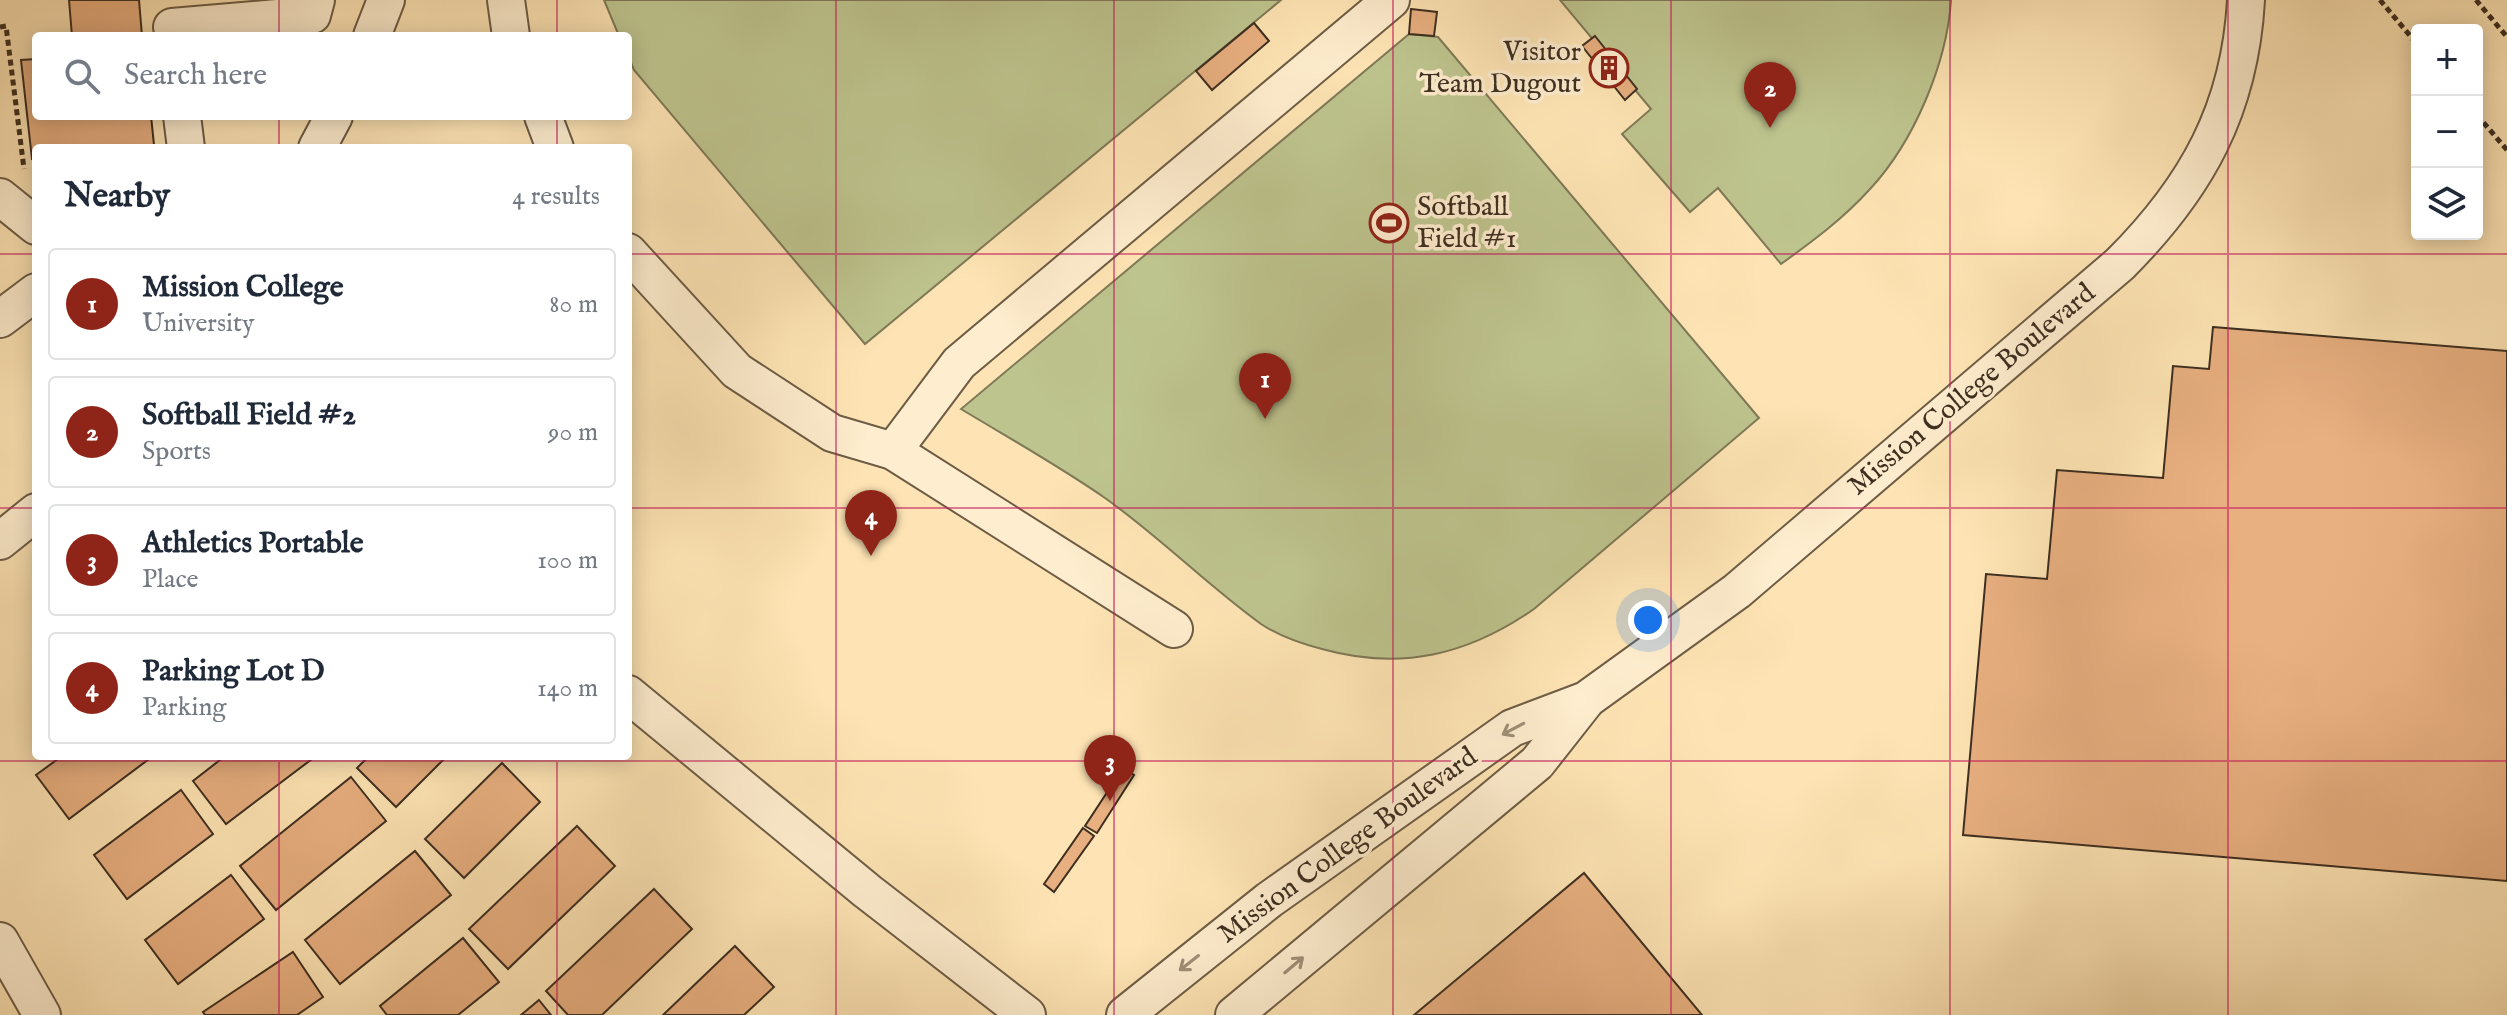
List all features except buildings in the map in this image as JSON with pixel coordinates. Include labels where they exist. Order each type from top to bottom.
[{"type":"street","points":[[171,21],[312,15],[316,0]]},
{"type":"street","points":[[374,32],[386,0]]},
{"type":"street","points":[[506,0],[510,32]]},
{"type":"street","points":[[893,451],[959,363],[1391,0]]},
{"type":"street","name":"Mission College Boulevard","points":[[1125,1015],[1269,900],[1512,728],[1586,700],[1737,591],[2120,264],[2156,228],[2190,184],[2217,132],[2235,82],[2246,0]]},
{"type":"street","points":[[182,120],[186,144]]},
{"type":"street","points":[[319,144],[332,120]]},
{"type":"street","points":[[544,120],[554,144]]},
{"type":"street","points":[[0,197],[32,223]]},
{"type":"street","points":[[632,256],[737,371],[832,433],[893,451],[1174,629]]},
{"type":"street","points":[[0,319],[32,295]]},
{"type":"street","points":[[0,541],[32,515]]},
{"type":"street","points":[[632,697],[867,891],[1027,1015]]},
{"type":"street","name":"Mission College Boulevard","points":[[1234,1015],[1537,763],[1586,700]]},
{"type":"street","points":[[0,941],[42,1015]]},
{"type":"path","points":[[2380,0],[2411,37]]},
{"type":"path","points":[[2476,0],[2507,37]]},
{"type":"path","points":[[0,27],[6,26],[32,217]]},
{"type":"path","points":[[2483,122],[2507,150]]},
{"type":"green space","points":[[604,0],[1281,0],[865,344],[634,70],[632,32],[617,32]]},
{"type":"green space","points":[[1560,0],[1951,0],[1943,50],[1935,75],[1901,148],[1850,210],[1781,264],[1718,188],[1690,212],[1622,134],[1651,109]]},
{"type":"green space","name":"Softball Field #1","points":[[1409,34],[1438,37],[1759,418],[1534,609],[1509,625],[1459,648],[1406,658],[1379,658],[1314,647],[1268,628],[1105,498],[961,409]]},
{"type":"place","name":"Visitor Team Dugout","points":[[1609,68]]},
{"type":"place","name":"Softball Field #2","points":[[1770,128]]},
{"type":"place","name":"Softball Field #1","points":[[1389,223]]},
{"type":"place","name":"Mission College","points":[[1265,419]]},
{"type":"place","name":"Parking Lot D","points":[[871,556]]},
{"type":"place","name":"Athletics Portable","points":[[1110,801]]}]
